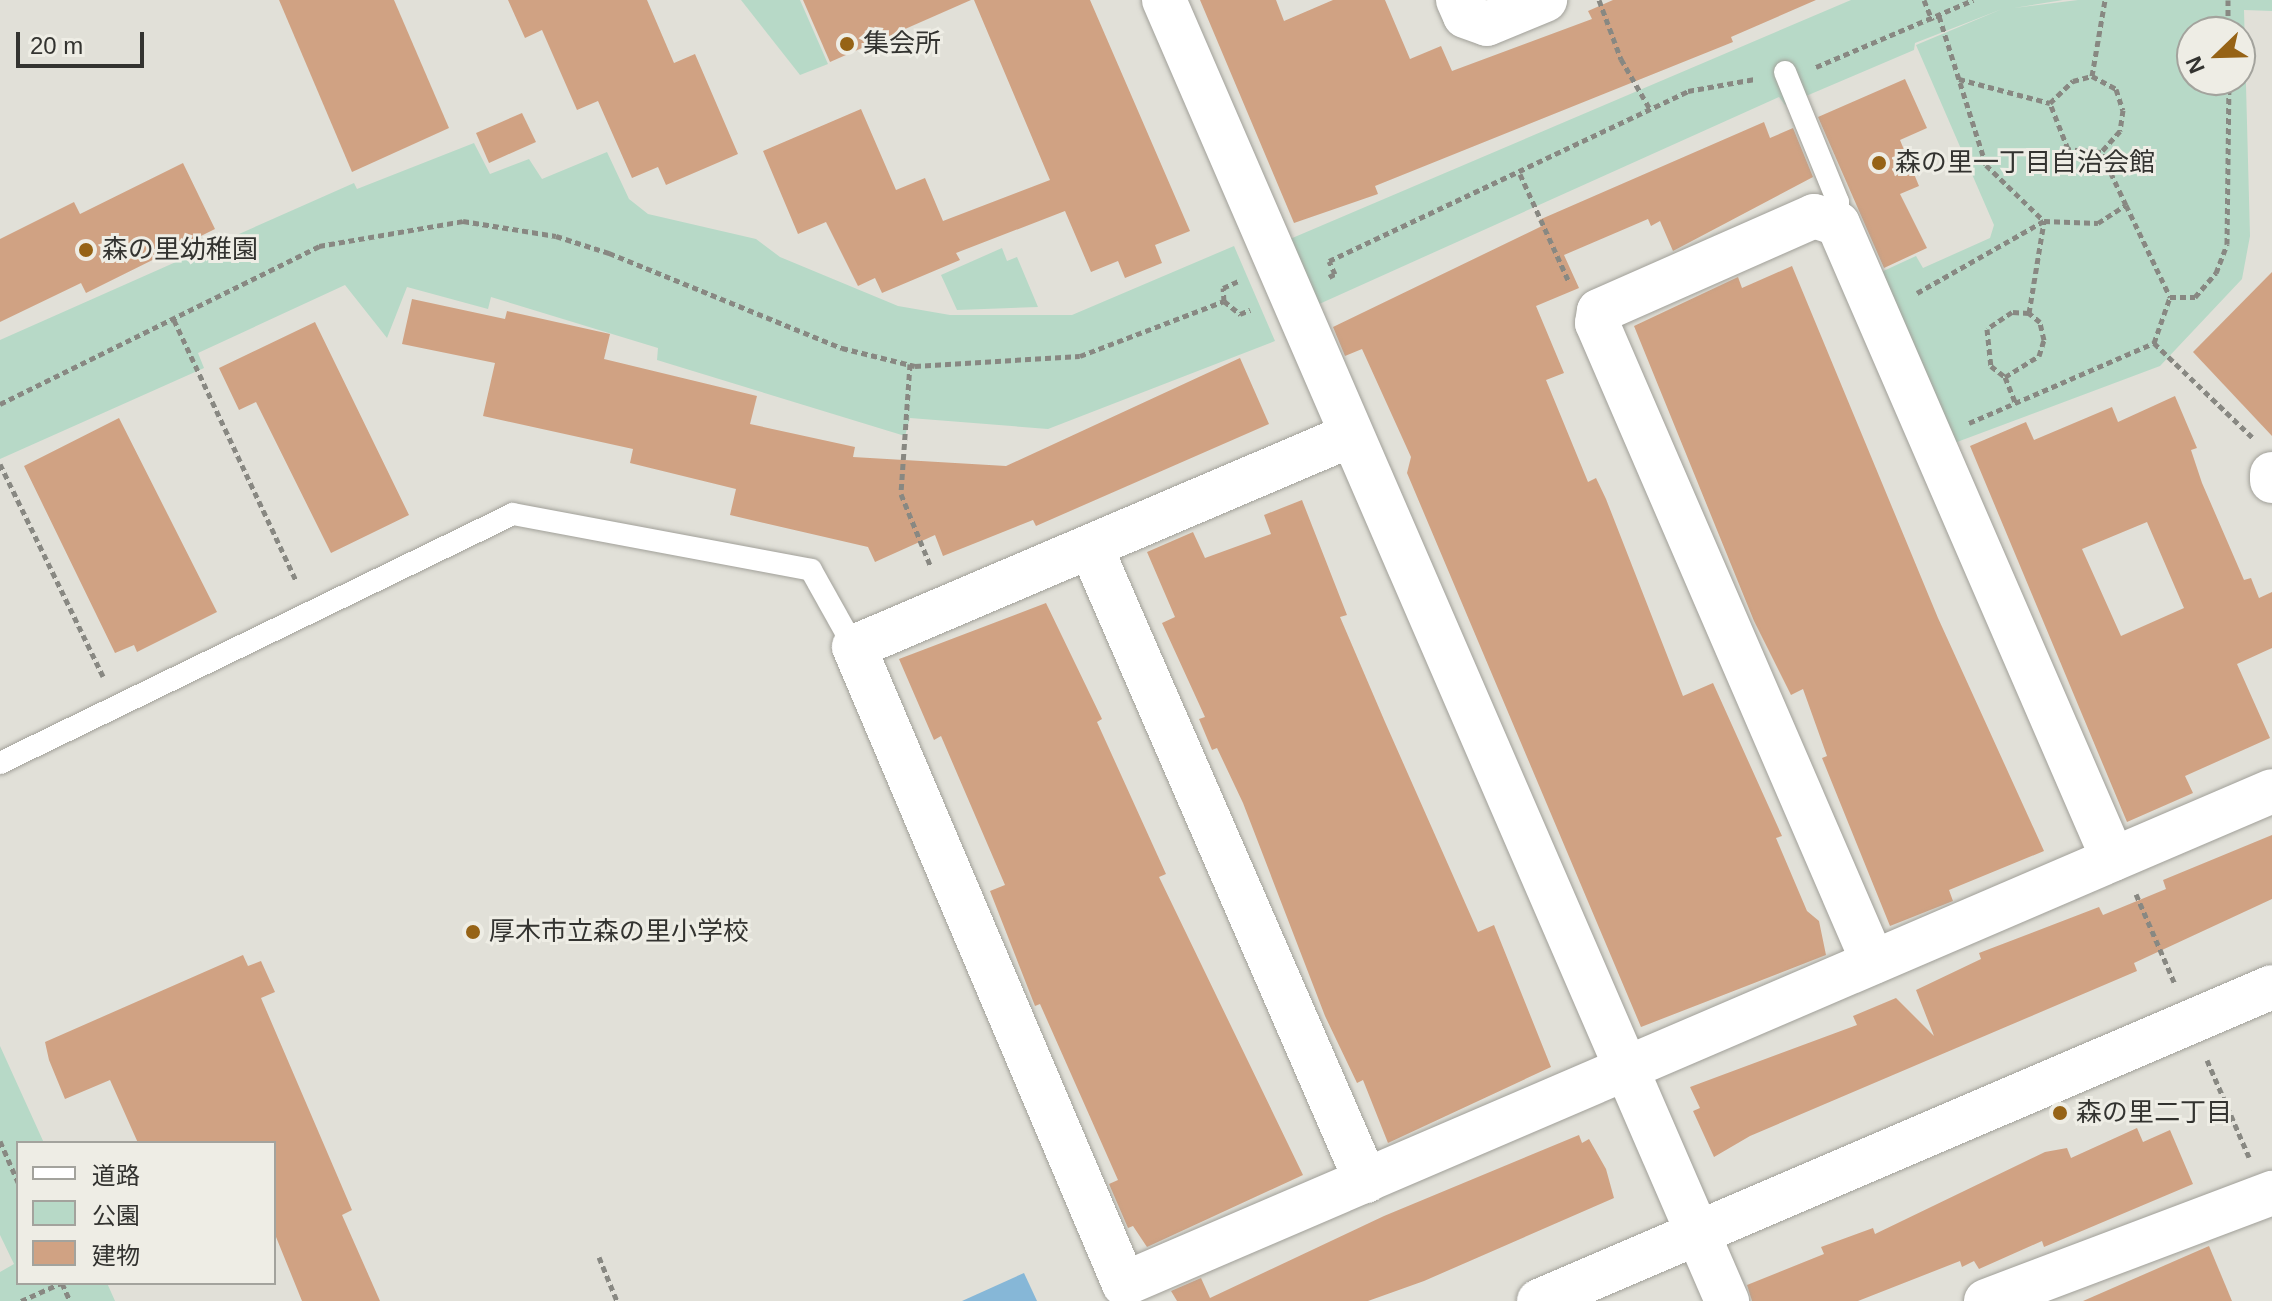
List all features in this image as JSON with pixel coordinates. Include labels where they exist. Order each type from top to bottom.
[{"type":"street","points":[[1164,0],[1288,296],[1727,1301]]},
{"type":"street","points":[[1458,0],[1465,16],[1487,24],[1545,0]]},
{"type":"street","points":[[1873,962],[1598,317],[1599,311],[1814,216],[1838,224],[1930,442],[2116,858]]},
{"type":"street","points":[[1349,436],[1092,550],[854,647],[1124,1284],[2272,791]]},
{"type":"street","points":[[1092,550],[1366,1181]]},
{"type":"street","points":[[1539,1301],[2272,987]]},
{"type":"street","points":[[1986,1301],[2270,1201]]},
{"type":"lane","points":[[1785,72],[1838,202],[1838,224]]},
{"type":"lane","points":[[0,763],[513,514],[811,570],[854,647]]},
{"type":"path","points":[[1599,0],[1621,59],[1650,109]]},
{"type":"path","points":[[1924,0],[1932,20]]},
{"type":"path","points":[[0,404],[319,246],[463,221],[596,249],[842,348],[910,364],[1080,356],[1224,301],[1240,314],[1288,296],[1335,274],[1329,261],[1520,174],[1688,91],[1807,70],[1932,20],[1973,0]]},
{"type":"path","points":[[2092,76],[2105,0]]},
{"type":"path","points":[[1939,16],[1986,165],[2044,221]]},
{"type":"path","points":[[2050,103],[2073,81],[2092,76],[2116,89],[2123,110],[2120,131],[2101,152]]},
{"type":"path","points":[[1959,79],[2050,103]]},
{"type":"path","points":[[2170,297],[2195,297],[2216,273],[2227,244],[2229,96]]},
{"type":"path","points":[[2050,103],[2068,149],[2101,152]]},
{"type":"path","points":[[1930,442],[2154,343],[2170,297],[2101,152]]},
{"type":"path","points":[[1520,174],[1583,312],[1598,317]]},
{"type":"path","points":[[1877,315],[2044,221],[2098,223],[2126,205]]},
{"type":"path","points":[[2029,313],[2044,221]]},
{"type":"path","points":[[2005,377],[2039,356],[2044,340],[2040,322],[2029,313],[2012,312],[1987,329],[1991,366],[2005,377],[2015,402]]},
{"type":"path","points":[[174,320],[311,612]]},
{"type":"path","points":[[2154,343],[2269,468]]},
{"type":"path","points":[[910,364],[901,494],[949,608]]},
{"type":"path","points":[[0,464],[117,706]]},
{"type":"path","points":[[2116,858],[2180,996]]},
{"type":"path","points":[[2205,1055],[2270,1201]]},
{"type":"path","points":[[0,1141],[16,1177]]},
{"type":"path","points":[[599,1257],[617,1301]]},
{"type":"path","points":[[21,1301],[57,1285]]},
{"type":"green space","points":[[741,0],[800,0],[828,64],[800,75]]},
{"type":"green space","points":[[1851,0],[2063,0],[2014,8],[2078,0],[2272,0],[2272,11],[2244,10],[2244,16],[2176,16],[2176,96],[2246,96],[2250,236],[2242,279],[2160,366],[1949,445],[1879,273],[1916,256],[1923,268],[1990,238],[1994,225],[1916,45],[2002,9],[1915,43],[1914,50],[1785,105],[1779,97],[1317,305],[1290,239]]},
{"type":"green space","points":[[474,143],[490,174],[529,159],[542,179],[607,152],[629,199],[648,214],[756,239],[780,257],[898,306],[950,315],[1072,315],[1234,246],[1275,341],[1048,429],[910,418],[905,436],[657,360],[658,348],[491,297],[488,309],[407,287],[387,338],[345,285],[198,353],[204,368],[0,459],[0,340],[354,183],[357,189]]},
{"type":"green space","points":[[1002,248],[1007,261],[1017,257],[1038,307],[957,310],[941,275]]},
{"type":"green space","points":[[0,1046],[43,1141],[16,1141],[16,1285],[108,1285],[115,1301],[0,1301],[0,1272],[14,1264],[0,1235]]},
{"type":"water","points":[[1024,1273],[1037,1301],[962,1301]]},
{"type":"building","points":[[279,0],[394,0],[449,128],[352,172]]},
{"type":"building","points":[[508,0],[647,0],[674,63],[695,54],[738,154],[666,185],[658,167],[632,178],[598,101],[577,110],[542,30],[525,38]]},
{"type":"building","name":"集会所","points":[[803,0],[971,0],[830,62]]},
{"type":"building","points":[[974,0],[1090,0],[1190,231],[1155,245],[1162,263],[1125,278],[1118,261],[1091,272],[1065,211],[956,253],[960,260],[882,293],[875,278],[858,286],[826,222],[798,234],[763,151],[861,109],[896,190],[925,178],[943,221],[1050,180]]},
{"type":"building","points":[[1200,0],[1276,0],[1284,21],[1333,0],[1385,0],[1410,59],[1441,46],[1452,71],[1592,19],[1588,11],[1613,0],[1816,0],[1731,37],[1733,42],[1375,186],[1378,194],[1294,223]]},
{"type":"building","name":"森の里一丁目自治会館","points":[[1905,79],[1927,128],[1900,140],[1919,186],[1900,194],[1927,248],[1884,268],[1818,117]]},
{"type":"building","points":[[522,113],[536,142],[489,163],[476,133]]},
{"type":"building","points":[[1764,122],[1770,138],[1793,128],[1813,177],[1673,251],[1660,221],[1651,226],[1648,219],[1564,255],[1579,288],[1536,306],[1564,373],[1546,380],[1588,482],[1596,478],[1606,499],[1683,696],[1713,683],[1782,836],[1776,838],[1807,911],[1819,921],[1826,955],[1641,1027],[1407,473],[1411,457],[1362,349],[1345,356],[1333,327],[1542,226],[1539,220]]},
{"type":"building","name":"森の里幼稚園","points":[[183,163],[215,229],[86,293],[81,283],[0,322],[0,239],[74,202],[80,214]]},
{"type":"building","points":[[1792,266],[1938,618],[2044,851],[1949,890],[1953,901],[1890,926],[1822,758],[1827,756],[1803,689],[1791,695],[1754,621],[1634,326],[1738,277],[1742,288]]},
{"type":"building","points":[[2272,272],[2272,436],[2193,352]]},
{"type":"building","points":[[412,299],[505,319],[507,311],[610,334],[604,359],[757,396],[750,424],[855,447],[853,457],[1006,466],[1240,358],[1269,424],[1036,526],[1033,520],[943,556],[935,535],[875,562],[868,547],[730,515],[736,489],[630,463],[633,449],[483,416],[495,363],[402,344]]},
{"type":"building","points":[[315,322],[409,515],[331,553],[256,402],[239,410],[219,368]]},
{"type":"building","points":[[2175,396],[2197,448],[2191,450],[2202,483],[2244,580],[2251,578],[2259,598],[2272,592],[2272,648],[2237,664],[2270,738],[2185,776],[2193,793],[2127,822],[1970,446],[2026,422],[2034,440],[2112,407],[2118,422]],"holes":[[[2147,522],[2184,608],[2121,636],[2082,549]]]},
{"type":"building","points":[[119,418],[217,612],[137,652],[134,645],[115,653],[24,466]]},
{"type":"building","points":[[1302,500],[1347,615],[1340,617],[1385,722],[1478,932],[1494,925],[1551,1067],[1388,1143],[1363,1080],[1357,1083],[1325,1016],[1243,803],[1217,748],[1212,750],[1199,719],[1205,717],[1162,623],[1175,617],[1147,552],[1193,532],[1205,558],[1271,534],[1264,515]]},
{"type":"building","points":[[1046,603],[1102,719],[1097,722],[1166,874],[1159,877],[1303,1175],[1147,1247],[1133,1226],[1128,1228],[1109,1184],[1118,1180],[1040,1004],[1035,1006],[990,891],[1005,885],[941,736],[934,740],[899,659]]},
{"type":"building","points":[[2272,835],[2272,899],[2134,963],[2137,971],[1750,1136],[1714,1157],[1693,1111],[1700,1108],[1690,1087],[1857,1025],[1853,1016],[1896,998],[1934,1036],[1916,990],[1981,959],[1979,953],[2099,907],[2103,915],[2166,889],[2163,880]]},
{"type":"building","points":[[243,955],[248,966],[261,961],[275,992],[261,998],[352,1210],[342,1215],[380,1301],[302,1301],[276,1237],[276,1141],[137,1141],[110,1080],[65,1099],[45,1042]]},
{"type":"building","points":[[2137,1128],[2143,1142],[2170,1130],[2193,1184],[2044,1247],[2042,1241],[1979,1269],[1974,1261],[1962,1267],[1960,1261],[1858,1301],[1752,1301],[1747,1285],[1824,1254],[1821,1247],[1873,1228],[1875,1234],[2045,1152],[2067,1148],[2071,1158]]},
{"type":"building","points":[[1579,1135],[1582,1143],[1589,1139],[1606,1169],[1614,1198],[1424,1281],[1368,1301],[1177,1301],[1171,1291],[1201,1278],[1210,1298],[1384,1216]]},
{"type":"building","points":[[2209,1246],[2232,1301],[2083,1301]]},
{"type":"place","name":"集会所","points":[[847,44]]},
{"type":"place","name":"森の里一丁目自治会館","points":[[1879,163]]},
{"type":"place","name":"森の里幼稚園","points":[[86,250]]},
{"type":"place","name":"厚木市立森の里小学校","points":[[473,932]]},
{"type":"place","name":"森の里二丁目","points":[[2060,1113]]}]
